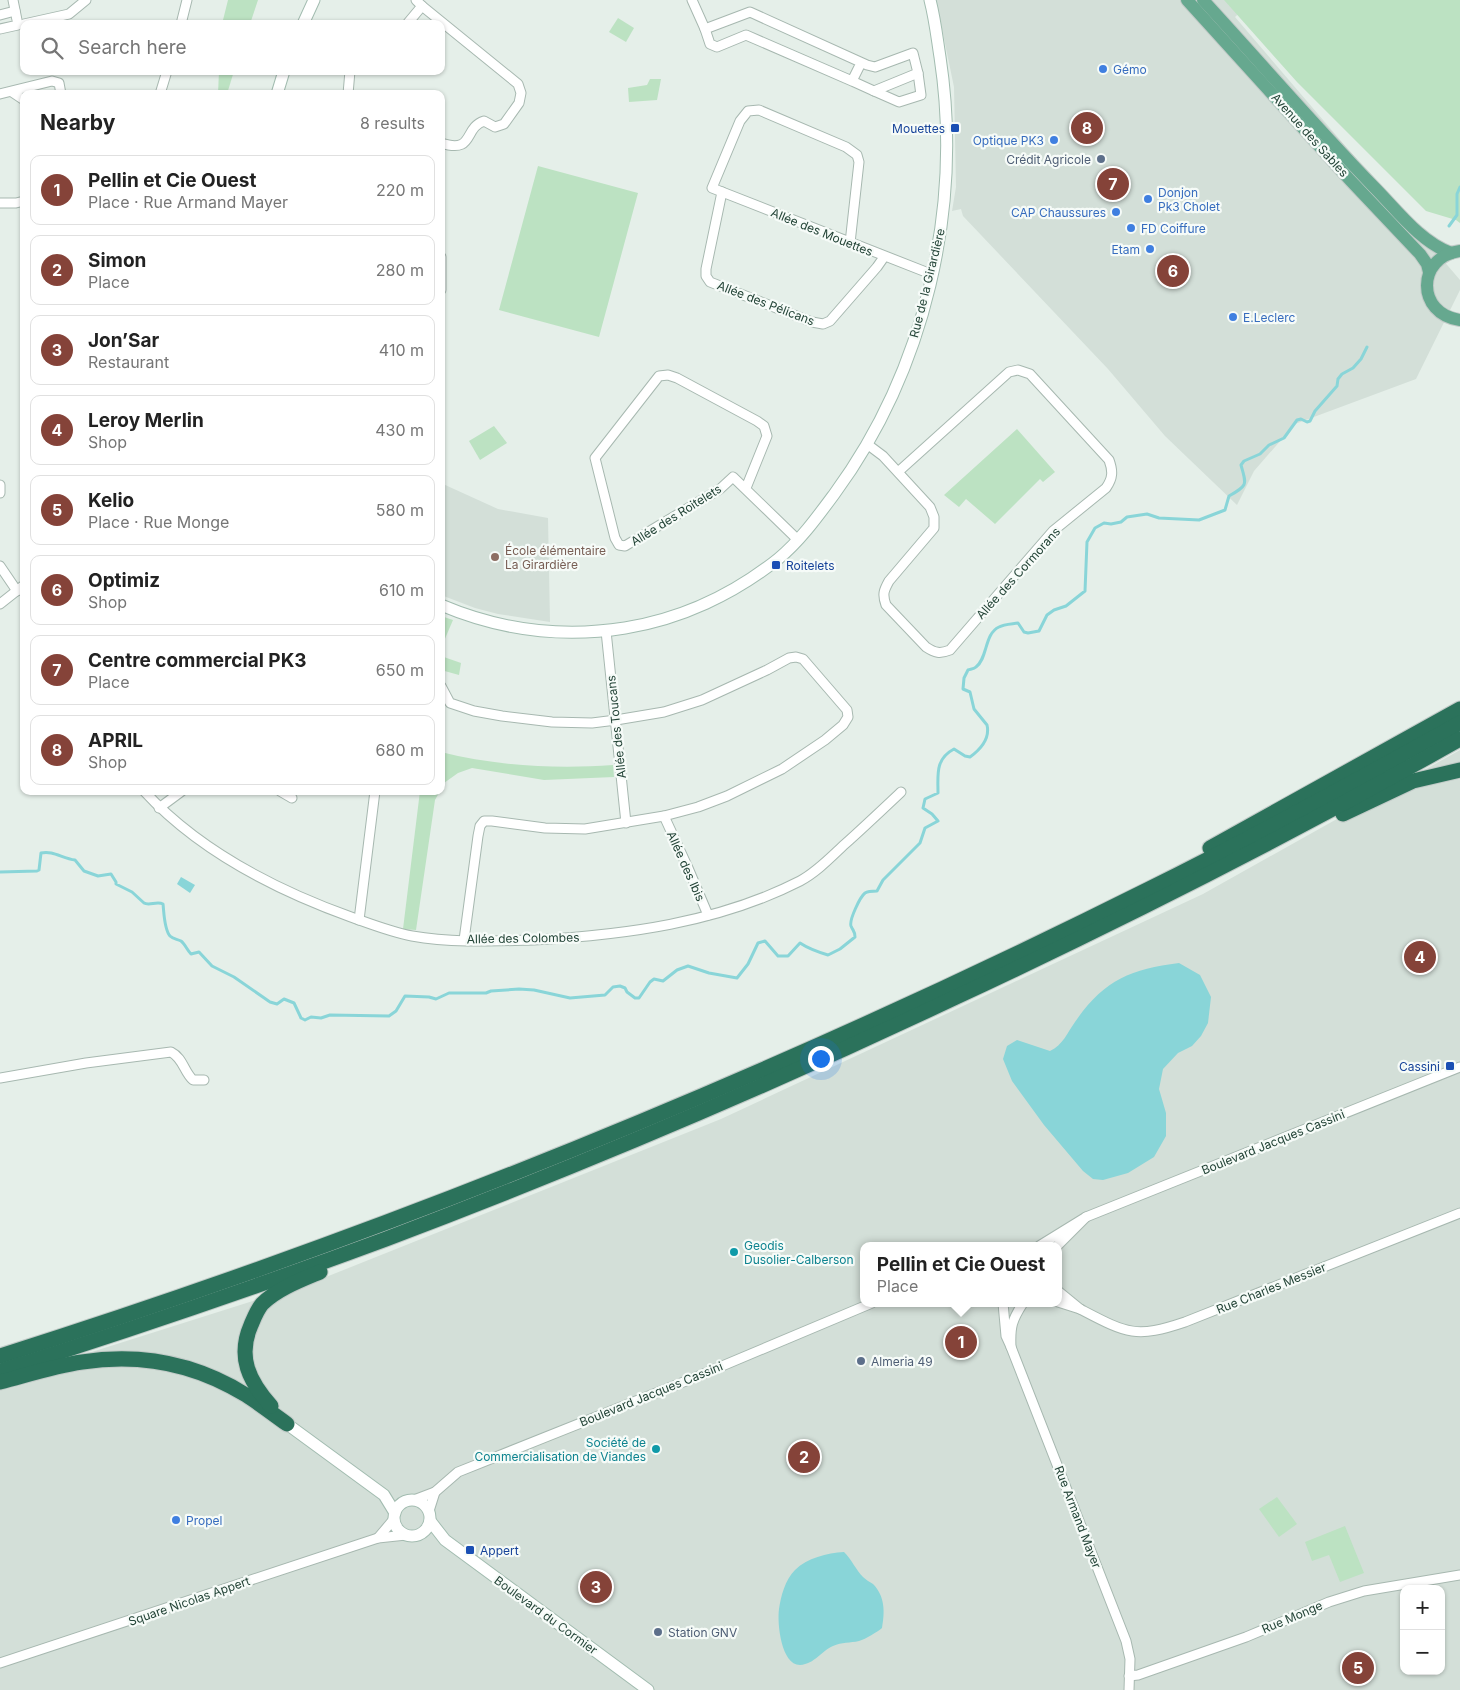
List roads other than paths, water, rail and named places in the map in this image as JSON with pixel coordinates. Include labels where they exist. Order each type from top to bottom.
[{"type":"highway","points":[[0,1356],[124,1316],[331,1244],[605,1137],[773,1066],[1150,889],[1159,875],[1459,712]]},
{"type":"highway","points":[[0,1371],[216,1300],[387,1238],[552,1174],[774,1081],[1028,964],[1272,842],[1460,739]]},
{"type":"highway","points":[[1272,842],[1288,841],[1413,781],[1460,770]]},
{"type":"highway","points":[[287,1424],[257,1389],[250,1376],[246,1362],[244,1349],[246,1336],[256,1313],[262,1304],[276,1294],[300,1281],[378,1249],[387,1238]]},
{"type":"highway","points":[[0,1382],[80,1362],[110,1358],[139,1358],[185,1367],[211,1376],[246,1395],[287,1424]]},
{"type":"main road","name":"Avenue des Sables","points":[[1187,0],[1350,180],[1420,254],[1430,272]]},
{"type":"main road","name":"Avenue des Sables","points":[[1203,0],[1427,241],[1440,249],[1455,252]]},
{"type":"main road","points":[[1455,252],[1438,260],[1430,272],[1427,289],[1432,303],[1441,313],[1460,320]]},
{"type":"street","points":[[13,0],[15,11],[20,20]]},
{"type":"street","points":[[41,20],[69,14],[77,4],[86,0]]},
{"type":"street","points":[[182,20],[187,0]]},
{"type":"street","points":[[305,20],[314,0]]},
{"type":"street","points":[[692,0],[710,44],[716,47],[746,35],[899,102],[920,95],[918,73],[913,53],[875,67],[861,63],[750,12],[704,29]]},
{"type":"street","name":"Rue de la Girardière","points":[[445,606],[498,625],[534,631],[569,633],[606,631],[646,624],[676,616],[702,605],[726,593],[770,565],[798,540],[824,508],[867,444],[891,398],[914,338],[931,274],[945,199],[947,149],[944,83],[936,26],[930,0]]},
{"type":"street","points":[[409,20],[419,3],[440,20]]},
{"type":"street","points":[[0,15],[15,11]]},
{"type":"street","points":[[0,29],[20,24]]},
{"type":"street","points":[[445,24],[518,84],[521,92],[518,103],[504,124],[495,128],[484,121],[479,123],[460,146],[445,144]]},
{"type":"street","points":[[852,81],[861,63]]},
{"type":"street","points":[[874,91],[918,73]]},
{"type":"street","points":[[161,90],[166,75]]},
{"type":"street","points":[[278,90],[283,75]]},
{"type":"street","points":[[348,90],[350,75]]},
{"type":"street","points":[[0,94],[52,81],[59,83],[61,90]]},
{"type":"street","points":[[12,92],[20,97]]},
{"type":"street","name":"Allée des Mouettes","points":[[850,243],[859,162],[857,155],[846,147],[759,110],[748,111],[740,120],[712,188],[884,257],[931,274]]},
{"type":"street","name":"Allée des Pélicans","points":[[722,192],[706,269],[706,276],[710,282],[812,322],[823,324],[830,321],[884,257]]},
{"type":"street","points":[[0,204],[20,202]]},
{"type":"street","name":"Allée des Cormorans","points":[[867,444],[883,456],[898,472],[930,507],[934,517],[934,528],[889,581],[883,596],[886,604],[926,648],[932,652],[941,653],[950,650],[1053,531],[1106,488],[1111,480],[1112,469],[1109,460],[1030,374],[1018,370],[1009,372],[898,472]]},
{"type":"street","name":"Allée des Roitelets","points":[[746,488],[767,436],[764,426],[758,421],[668,375],[659,376],[595,458],[615,538],[619,545],[625,546],[720,489],[733,477],[798,540]]},
{"type":"street","points":[[0,485],[0,493]]},
{"type":"street","points":[[0,566],[20,588],[0,604]]},
{"type":"street","name":"Allée des Toucans","points":[[606,631],[626,823]]},
{"type":"street","points":[[445,694],[450,703],[474,711],[493,714],[552,722],[616,720],[664,712],[702,700],[789,658],[796,657],[803,659],[847,710],[848,717],[843,725],[825,740],[782,769],[727,796],[698,807],[664,816],[585,829],[545,828],[492,820],[484,821],[480,826],[478,836],[464,940]]},
{"type":"street","name":"Allée des Colombes","points":[[148,795],[159,808],[215,851],[291,894],[359,920],[409,936],[464,940],[518,940],[580,937],[627,931],[733,909],[802,880],[824,863],[901,792]]},
{"type":"street","points":[[159,808],[177,795]]},
{"type":"street","points":[[287,795],[292,798]]},
{"type":"street","points":[[359,920],[375,795]]},
{"type":"street","name":"Allée des Ibis","points":[[664,816],[708,915]]},
{"type":"street","points":[[0,1078],[86,1062],[171,1052],[181,1061],[193,1080],[204,1080]]},
{"type":"street","name":"Boulevard Jacques Cassini","points":[[1045,1242],[1086,1216],[1460,1067]]},
{"type":"street","name":"Rue Charles Messier","points":[[1062,1303],[1080,1309],[1115,1327],[1137,1333],[1160,1330],[1186,1322],[1460,1213]]},
{"type":"street","name":"Boulevard Jacques Cassini","points":[[1060,1242],[1086,1216]]},
{"type":"street","name":"Rue Charles Messier","points":[[1062,1294],[1080,1309]]},
{"type":"street","name":"Boulevard Jacques Cassini","points":[[410,1501],[434,1492],[458,1472],[696,1377],[862,1307]]},
{"type":"street","name":"Rue Armand Mayer","points":[[1003,1307],[1006,1336],[1126,1641],[1130,1659],[1129,1690]]},
{"type":"street","name":"Rue Armand Mayer","points":[[1011,1347],[1012,1323],[1021,1307]]},
{"type":"street","points":[[287,1424],[384,1495],[425,1505],[430,1517]]},
{"type":"street","points":[[384,1495],[395,1516],[399,1531],[406,1535],[414,1536],[419,1535],[428,1528],[434,1492]]},
{"type":"street","points":[[378,1538],[395,1516],[398,1507],[410,1501]]},
{"type":"street","name":"Boulevard du Cormier","points":[[430,1517],[445,1540],[648,1690]]},
{"type":"street","name":"Square Nicolas Appert","points":[[0,1663],[378,1538],[406,1535]]},
{"type":"street","name":"Boulevard du Cormier","points":[[419,1535],[445,1540]]},
{"type":"street","name":"Rue Monge","points":[[1130,1676],[1138,1675],[1246,1637],[1329,1602],[1364,1591],[1460,1575]]},
{"type":"water","points":[[181,877],[195,885],[190,893],[177,884]]},
{"type":"water","points":[[1179,963],[1200,975],[1211,997],[1208,1023],[1201,1036],[1192,1046],[1178,1053],[1163,1069],[1159,1089],[1166,1113],[1166,1136],[1154,1157],[1128,1173],[1103,1180],[1093,1179],[1083,1171],[1044,1125],[1012,1081],[1003,1059],[1007,1046],[1017,1040],[1050,1051],[1062,1042],[1085,1008],[1107,987],[1132,973]]},
{"type":"water","points":[[844,1552],[865,1579],[873,1584],[880,1594],[884,1610],[882,1628],[862,1640],[833,1646],[814,1660],[805,1664],[794,1663],[784,1651],[779,1624],[780,1604],[786,1583],[795,1570],[805,1562],[824,1555]]},
{"type":"waterway","points":[[1449,226],[1457,215],[1457,194],[1460,187]]},
{"type":"waterway","points":[[0,872],[37,871],[39,870],[41,853],[45,852],[75,860],[84,871],[98,876],[111,874],[116,884],[132,892],[144,903],[163,904],[168,933],[171,937],[181,941],[191,954],[199,952],[212,966],[234,977],[270,1002],[277,1004],[284,999],[294,1003],[301,1018],[305,1020],[311,1017],[321,1018],[330,1015],[389,1016],[396,1011],[405,996],[436,999],[449,993],[486,993],[519,989],[534,990],[570,998],[605,995],[613,987],[620,986],[625,988],[635,998],[639,998],[654,979],[663,981],[677,970],[688,966],[709,973],[737,978],[748,964],[758,943],[765,941],[778,956],[788,956],[800,943],[828,955],[840,949],[855,937],[851,923],[855,909],[863,895],[868,892],[877,891],[883,880],[920,843],[925,828],[938,821],[923,808],[925,799],[938,793],[939,768],[943,758],[954,749],[970,757],[984,743],[988,730],[987,725],[974,709],[970,692],[963,689],[964,678],[968,670],[975,668],[980,663],[988,640],[994,630],[1003,625],[1018,623],[1024,632],[1039,631],[1047,615],[1054,610],[1066,606],[1085,591],[1087,542],[1095,528],[1104,523],[1121,522],[1127,517],[1147,514],[1159,518],[1199,520],[1225,510],[1229,496],[1243,486],[1245,480],[1241,465],[1244,461],[1260,454],[1269,445],[1284,438],[1297,420],[1310,421],[1315,411],[1337,386],[1338,379],[1342,374],[1353,368],[1361,359],[1367,347]]},
{"type":"place","name":"Gémo","points":[[1103,69]]},
{"type":"place","name":"Mouettes","points":[[955,128]]},
{"type":"place","name":"APRIL","points":[[1087,128]]},
{"type":"place","name":"Optique PK3","points":[[1054,140]]},
{"type":"place","name":"Crédit Agricole","points":[[1101,159]]},
{"type":"place","name":"Centre commercial PK3","points":[[1113,184]]},
{"type":"place","name":"Donjon Pk3 Cholet","points":[[1148,199]]},
{"type":"place","name":"CAP Chaussures","points":[[1116,212]]},
{"type":"place","name":"FD Coiffure","points":[[1131,228]]},
{"type":"place","name":"Etam","points":[[1150,249]]},
{"type":"place","name":"Optimiz","points":[[1173,271]]},
{"type":"place","name":"E.Leclerc","points":[[1233,317]]},
{"type":"place","name":"École élémentaire La Girardière","points":[[495,557]]},
{"type":"place","name":"Roitelets","points":[[776,565]]},
{"type":"place","name":"Leroy Merlin","points":[[1420,957]]},
{"type":"place","name":"Cassini","points":[[1450,1066]]},
{"type":"place","name":"Geodis Dusolier-Calberson","points":[[734,1252]]},
{"type":"place","name":"Pellin et Cie Ouest","points":[[961,1342]]},
{"type":"place","name":"Almeria 49","points":[[861,1361]]},
{"type":"place","name":"Société de Commercialisation de Viandes","points":[[656,1449]]},
{"type":"place","name":"Simon","points":[[804,1457]]},
{"type":"place","name":"Propel","points":[[176,1520]]},
{"type":"place","name":"Appert","points":[[470,1550]]},
{"type":"place","name":"Jon’Sar","points":[[596,1587]]},
{"type":"place","name":"Station GNV","points":[[658,1632]]},
{"type":"place","name":"Kelio","points":[[1358,1668]]}]
